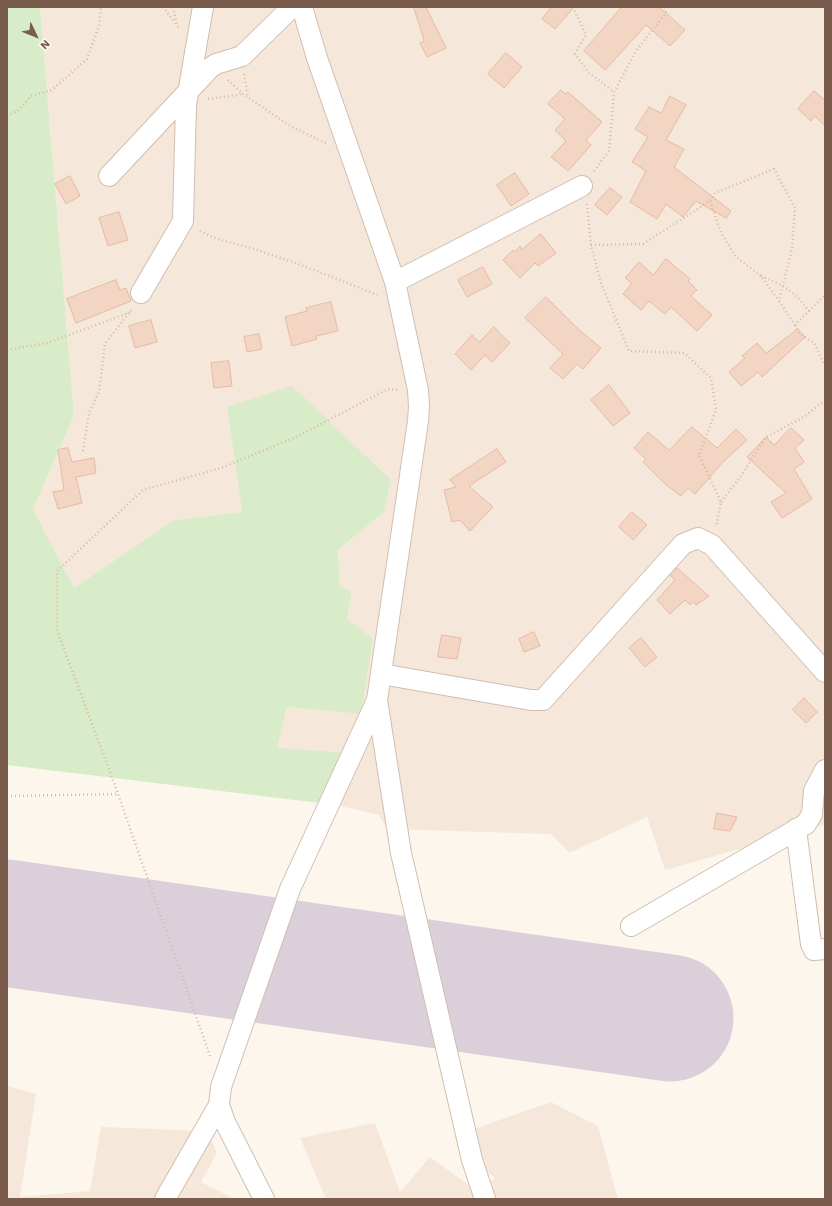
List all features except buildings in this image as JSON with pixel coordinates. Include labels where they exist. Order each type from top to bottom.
[{"type":"street","points":[[141,293],[183,221],[187,99],[204,7]]},
{"type":"street","points":[[110,176],[187,99],[213,66],[242,56],[292,7]]},
{"type":"street","points":[[165,1199],[219,1105],[221,1087],[290,889],[377,700],[418,421],[418,390],[395,282],[378,230],[349,154],[317,58],[302,7]]},
{"type":"street","points":[[395,282],[582,186]]},
{"type":"street","points":[[381,674],[531,700],[543,700],[683,544],[698,538],[712,545],[825,672]]},
{"type":"street","points":[[377,700],[401,853],[472,1160],[485,1199]]},
{"type":"street","points":[[631,926],[810,820],[814,791],[825,770]]},
{"type":"street","points":[[796,829],[811,944],[814,950],[825,949]]},
{"type":"street","points":[[219,1105],[225,1122],[264,1199]]},
{"type":"path","points":[[7,116],[19,110],[31,96],[52,90],[87,59],[99,26],[101,7]]},
{"type":"path","points":[[163,7],[177,26]]},
{"type":"path","points":[[573,7],[586,36],[575,54],[589,73],[614,92]]},
{"type":"path","points":[[665,7],[666,13],[636,51],[614,92],[609,151],[582,186],[586,191],[591,245],[601,283],[629,351],[684,353],[711,378],[716,410],[699,455],[721,502]]},
{"type":"path","points":[[213,66],[243,94],[290,126],[349,154]]},
{"type":"path","points":[[187,99],[202,100],[243,94]]},
{"type":"path","points":[[591,245],[643,244],[710,201],[715,193],[774,169],[795,208],[792,249],[779,301]]},
{"type":"path","points":[[710,201],[721,233],[736,257],[761,276],[782,285],[796,294],[809,311]]},
{"type":"path","points":[[183,221],[213,238],[251,247],[298,263],[400,304]]},
{"type":"path","points":[[761,276],[800,334],[814,343],[825,366]]},
{"type":"path","points":[[83,451],[90,413],[99,392],[105,344],[131,311],[141,293]]},
{"type":"path","points":[[795,325],[825,295]]},
{"type":"path","points":[[7,350],[47,343],[131,311]]},
{"type":"path","points":[[210,1058],[118,794],[57,630],[57,571],[143,490],[221,468],[241,460],[296,437],[388,390],[418,390]]},
{"type":"path","points":[[712,545],[721,502],[740,479],[766,437],[804,417],[825,400]]},
{"type":"path","points":[[7,796],[118,794]]},
{"type":"shaded area","points":[[40,7],[825,7],[825,825],[665,870],[647,817],[569,853],[551,834],[387,829],[379,815],[336,805],[277,748],[287,707],[361,714],[347,619],[352,591],[340,587],[338,550],[384,512],[227,407],[242,512],[174,520],[74,588],[33,509],[74,416]]},
{"type":"shaded area","points":[[7,1086],[36,1094],[20,1197],[90,1191],[101,1127],[207,1131],[217,1153],[201,1182],[231,1197],[230,1199],[7,1199]]},
{"type":"shaded area","points":[[551,1102],[598,1126],[618,1199],[326,1199],[300,1138],[375,1123],[400,1192],[430,1157],[473,1188],[495,1179],[454,1136]]},
{"type":"green space","points":[[7,7],[40,7],[74,416],[33,509],[74,588],[174,520],[242,512],[227,407],[292,386],[391,480],[384,512],[338,550],[340,587],[352,591],[347,619],[373,639],[361,714],[287,707],[277,748],[351,753],[336,805],[7,765]]},
{"type":"runway","points":[[7,923],[670,1018]]}]
